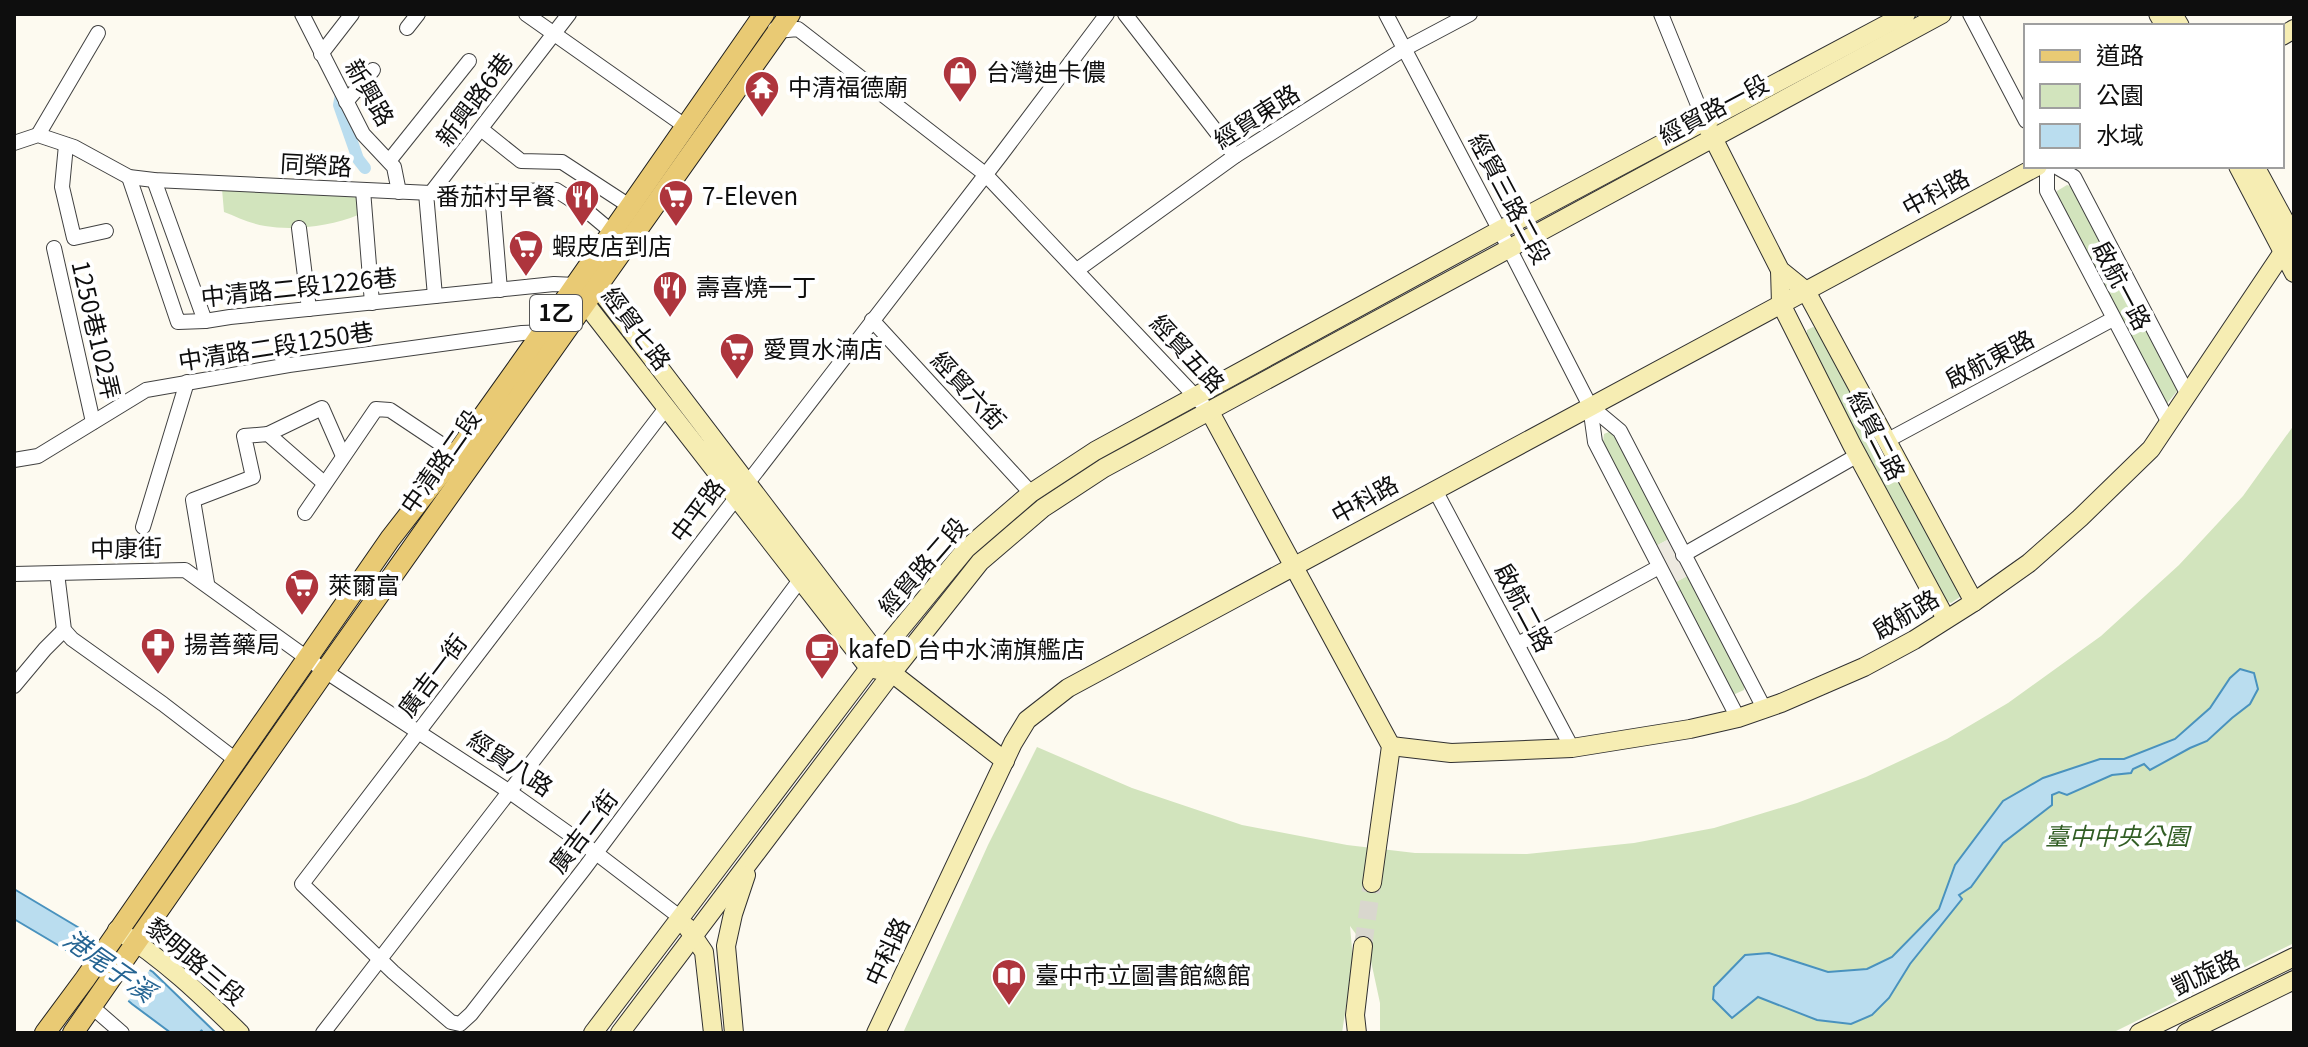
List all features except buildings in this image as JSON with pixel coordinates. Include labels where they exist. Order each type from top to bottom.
[{"type":"main road","name":"中清路二段","points":[[138,942],[580,294],[612,232],[685,126],[770,18]]},
{"type":"main road","name":"中清路二段","points":[[580,294],[597,286],[770,18]]},
{"type":"main road","name":"中清路二段","points":[[117,930],[390,539],[553,334]]},
{"type":"main road","name":"1乙","points":[[73,1033],[117,930]]},
{"type":"main road","name":"1乙","points":[[45,1033],[92,992],[138,942]]},
{"type":"street","points":[[321,54],[352,14]]},
{"type":"street","points":[[407,28],[418,14]]},
{"type":"street","points":[[526,14],[685,126]]},
{"type":"street","name":"新興路6巷","points":[[428,193],[569,14]]},
{"type":"street","name":"中平路","points":[[323,1033],[1107,14]]},
{"type":"street","points":[[1125,14],[1235,156]]},
{"type":"street","name":"經貿三路二段","points":[[1386,14],[1590,406],[1595,442],[1738,718]]},
{"type":"street","name":"經貿東路","points":[[1077,270],[1235,156],[1404,49],[1470,14]]},
{"type":"street","name":"經貿二路","points":[[1661,14],[1709,130],[1780,270],[1806,291],[1974,602]]},
{"type":"street","name":"經貿路一段","points":[[1509,248],[1906,14]]},
{"type":"street","name":"經貿路一段","points":[[1500,230],[1942,14]]},
{"type":"street","points":[[1970,14],[2024,117]]},
{"type":"street","name":"新興路","points":[[304,16],[363,134],[394,167],[399,192]]},
{"type":"street","name":"經貿五路","points":[[770,18],[798,29],[985,174],[1210,412],[1391,746]]},
{"type":"street","points":[[14,143],[38,135],[98,33]]},
{"type":"street","points":[[389,161],[469,61]]},
{"type":"street","points":[[346,102],[373,70]]},
{"type":"street","points":[[481,129],[521,161],[562,162],[631,207]]},
{"type":"street","name":"同榮路","points":[[38,135],[66,145],[129,177],[154,180],[428,193],[556,190],[612,232]]},
{"type":"street","points":[[66,145],[62,187],[74,238],[106,231]]},
{"type":"street","name":"中科路","points":[[876,1033],[1027,720],[1068,688],[2034,168]]},
{"type":"street","name":"啟航一路","points":[[2047,168],[2047,191],[2169,423]]},
{"type":"street","name":"啟航一路","points":[[2058,168],[2074,177],[2188,395]]},
{"type":"street","points":[[2239,168],[2290,246]]},
{"type":"street","points":[[2256,168],[2290,246],[2294,273]]},
{"type":"street","name":"中清路二段1226巷","points":[[129,177],[178,322],[554,284],[580,294]]},
{"type":"street","points":[[154,180],[205,321]]},
{"type":"street","points":[[363,190],[372,303]]},
{"type":"street","points":[[492,192],[500,290]]},
{"type":"street","points":[[428,193],[435,296]]},
{"type":"street","points":[[299,228],[309,309]]},
{"type":"street","name":"經貿路二段","points":[[593,1033],[874,662],[966,549],[1031,493],[1095,451],[1500,230]]},
{"type":"street","name":"啟航路","points":[[1391,746],[1451,753],[1572,748],[1690,729],[1765,710],[1864,667],[1914,640],[2029,563],[2151,449],[2290,246]]},
{"type":"street","name":"1250巷102弄","points":[[54,248],[93,422]]},
{"type":"street","name":"經貿路二段","points":[[620,1033],[892,673],[980,562],[1043,508],[1104,468],[1509,248]]},
{"type":"street","name":"經貿二路","points":[[1780,270],[1781,304],[1946,619]]},
{"type":"street","name":"經貿七路","points":[[597,286],[742,490],[874,662]]},
{"type":"street","name":"經貿七路","points":[[580,294],[666,408],[742,490],[800,580],[874,662]]},
{"type":"street","name":"啟航東路","points":[[1888,440],[2113,319]]},
{"type":"street","name":"經貿六街","points":[[872,320],[1031,493]]},
{"type":"street","name":"中清路二段1250巷","points":[[14,460],[38,456],[146,390],[289,365],[553,334]]},
{"type":"street","points":[[143,527],[187,382]]},
{"type":"street","name":"經貿三路二段","points":[[1590,406],[1620,431],[1765,710]]},
{"type":"street","points":[[207,583],[193,500],[253,477],[244,436],[268,434],[322,408],[343,456]]},
{"type":"street","name":"廣吉一街","points":[[381,960],[302,884],[666,408]]},
{"type":"street","points":[[305,513],[376,409],[390,410],[456,454]]},
{"type":"street","points":[[268,434],[324,483]]},
{"type":"street","points":[[1683,555],[1858,455]]},
{"type":"street","name":"啟航二路","points":[[1435,490],[1572,748]]},
{"type":"street","points":[[1518,644],[1659,567]]},
{"type":"street","name":"中康街","points":[[14,574],[185,570],[307,658]]},
{"type":"street","points":[[57,573],[64,630],[72,639],[236,760]]},
{"type":"street","name":"廣吉二街","points":[[381,960],[451,1022],[460,1024],[596,853],[800,580]]},
{"type":"street","points":[[14,686],[64,630]]},
{"type":"street","name":"經貿八路","points":[[307,658],[510,792],[681,918],[719,940],[726,958]]},
{"type":"street","points":[[874,662],[1005,761]]},
{"type":"street","points":[[1372,883],[1391,746]]},
{"type":"street","name":"經貿八路","points":[[734,1033],[726,958],[733,914],[753,856]]},
{"type":"street","name":"黎明路三段","points":[[117,930],[167,965],[240,1033]]},
{"type":"street","name":"經貿八路","points":[[698,930],[704,952],[713,1033]]},
{"type":"street","points":[[1357,1033],[1355,1015],[1363,946]]},
{"type":"street","name":"凱旋路","points":[[2139,1033],[2294,957]]},
{"type":"street","name":"凱旋路","points":[[2186,1033],[2294,980]]},
{"type":"street","points":[[92,992],[122,1033]]},
{"type":"green space","points":[[2067,185],[2073,187],[2178,390],[2165,406],[2058,200],[2057,191]]},
{"type":"green space","points":[[222,189],[356,194],[358,215],[312,226],[288,228],[260,225],[224,212]]},
{"type":"green space","points":[[1813,327],[1822,331],[1960,588],[1960,597],[1951,603],[1941,598],[1807,339],[1807,330]]},
{"type":"green space","name":"臺中中央公園","points":[[2294,425],[2294,943],[2112,1033],[1380,1033],[1380,1003],[1369,952],[1350,926],[1353,960],[1342,1033],[903,1033],[988,845],[1037,747],[1132,788],[1242,825],[1347,845],[1415,853],[1527,854],[1634,843],[1714,828],[1797,803],[1866,777],[1947,739],[2008,703],[2101,636],[2179,565],[2243,496]]},
{"type":"green space","points":[[1615,433],[1669,539],[1656,546],[1603,442],[1604,434]]},
{"type":"green space","points":[[1689,575],[1745,683],[1744,690],[1735,694],[1729,691],[1674,583]]},
{"type":"shaded area","points":[[1669,539],[1689,575],[1674,583],[1656,546]]},
{"type":"water","points":[[2240,669],[2254,673],[2258,689],[2250,704],[2207,741],[2150,770],[2144,764],[2131,773],[2112,775],[2067,795],[2059,792],[2052,795],[2052,805],[2003,843],[1971,887],[1959,895],[1962,899],[1910,964],[1889,998],[1872,1015],[1851,1024],[1817,1020],[1758,997],[1732,1018],[1713,999],[1714,987],[1745,955],[1769,953],[1828,972],[1867,969],[1892,957],[1939,909],[1955,865],[2003,801],[2043,778],[2100,759],[2124,759],[2175,739],[2210,708],[2230,678]]},
{"type":"water","name":"港尾子溪","points":[[14,889],[153,972],[216,1033],[201,1033],[202,1030],[199,1033],[171,1033],[78,957],[14,919]]},
{"type":"pier","points":[[93,930],[151,968],[126,1004],[73,959]]},
{"type":"waterway","points":[[342,89],[339,105],[358,159],[365,168]]},
{"type":"tunnel","points":[[1363,946],[1372,883]]},
{"type":"place","name":"台灣迪卡儂","points":[[960,104]]},
{"type":"place","name":"中清福德廟","points":[[762,119]]},
{"type":"place","name":"番茄村早餐","points":[[582,228]]},
{"type":"place","name":"7-Eleven","points":[[676,228]]},
{"type":"place","name":"蝦皮店到店","points":[[526,278]]},
{"type":"place","name":"壽喜燒一丁","points":[[670,319]]},
{"type":"place","name":"愛買水湳店","points":[[737,381]]},
{"type":"place","name":"萊爾富","points":[[302,617]]},
{"type":"place","name":"揚善藥局","points":[[158,676]]},
{"type":"place","name":"kafeD 台中水湳旗艦店","points":[[822,681]]},
{"type":"place","name":"臺中市立圖書館總館","points":[[1009,1007]]}]
